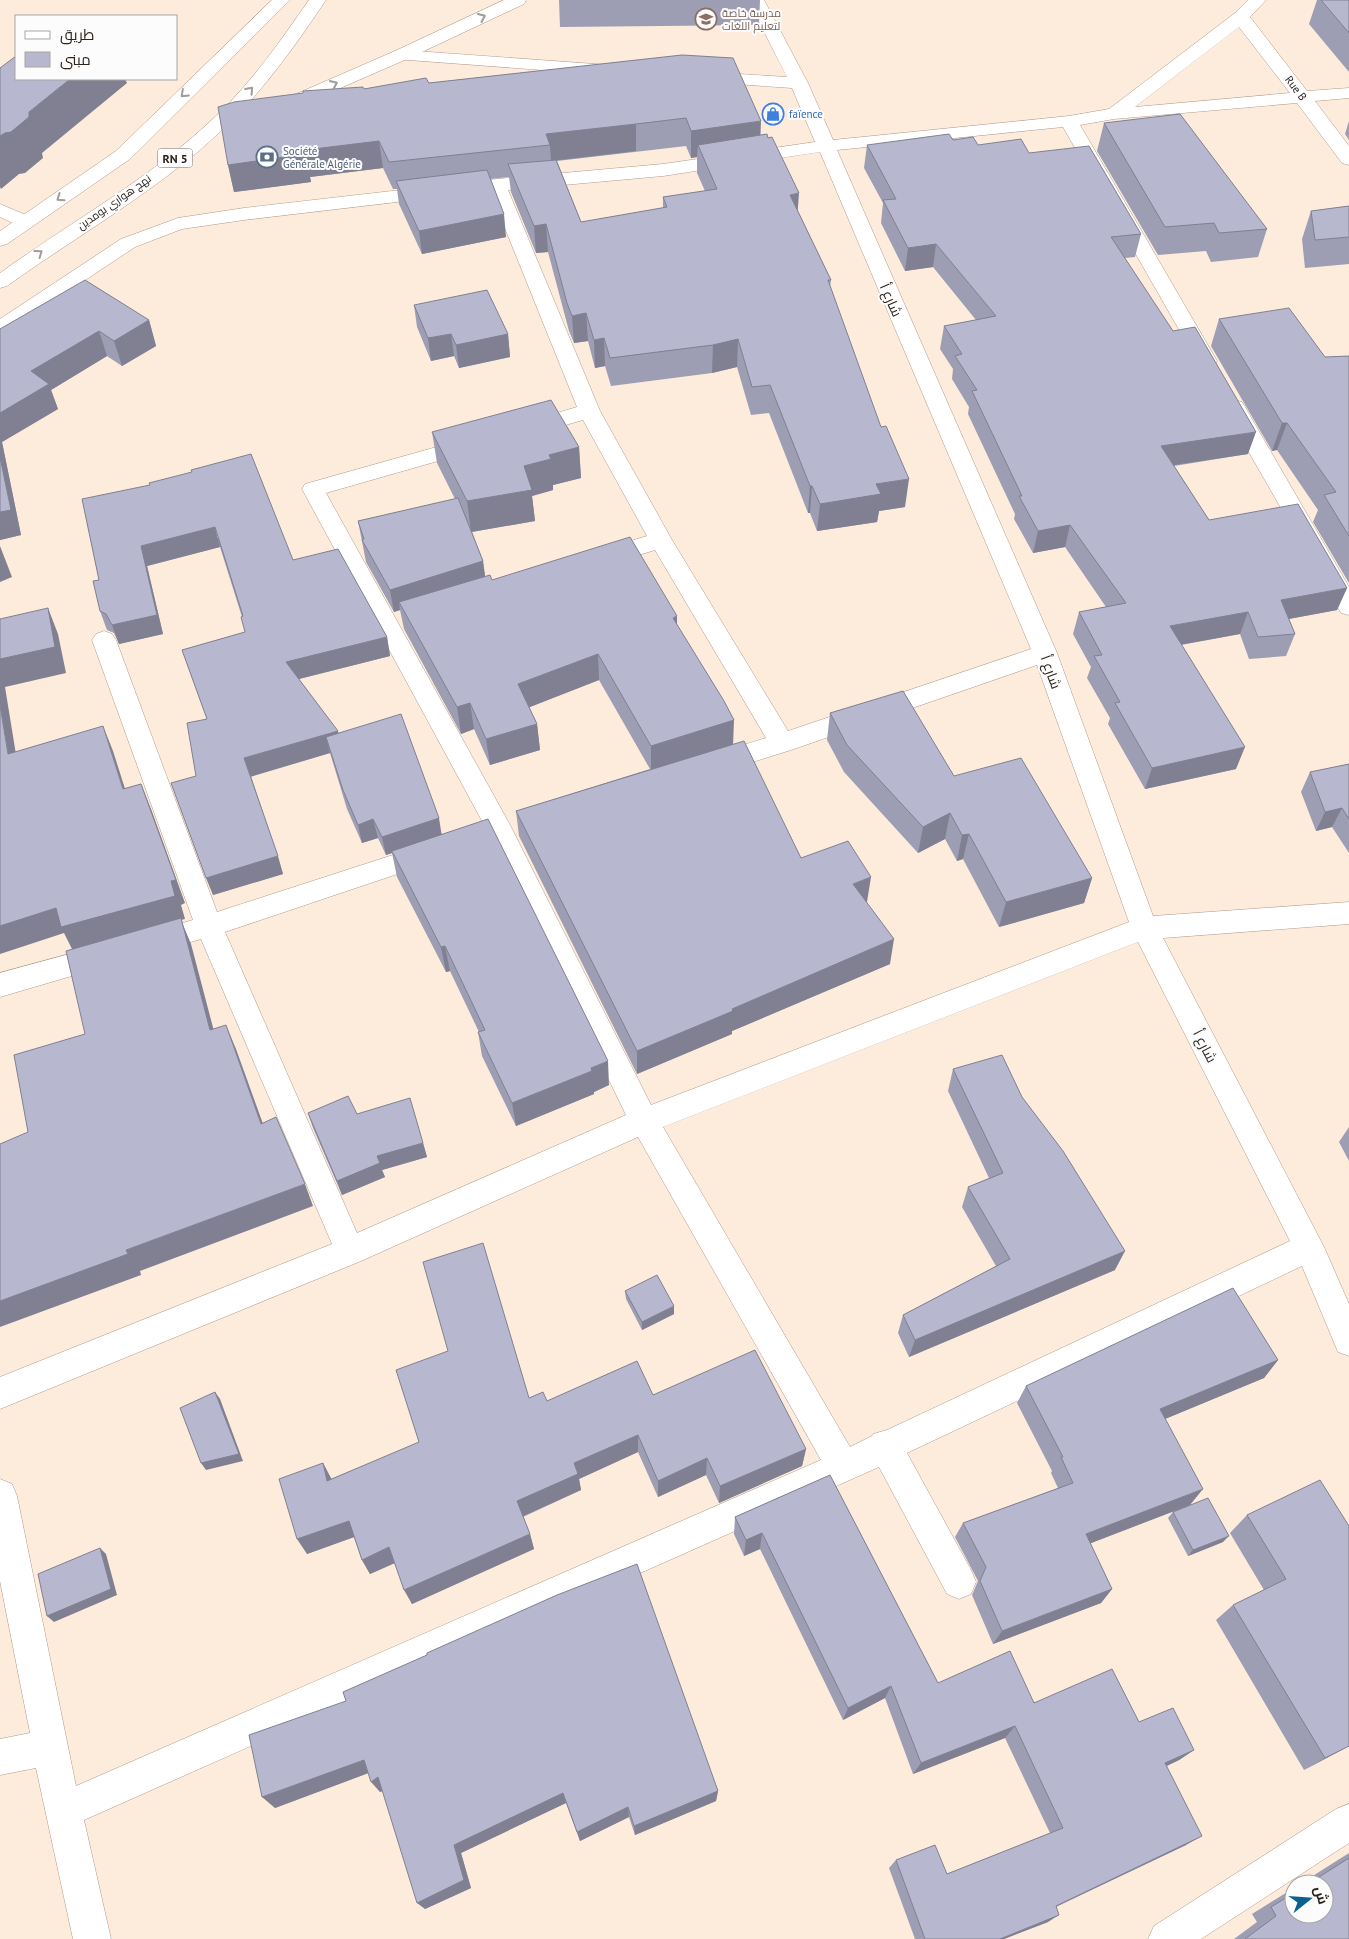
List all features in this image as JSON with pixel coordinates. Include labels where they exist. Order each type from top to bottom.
[{"type":"street","name":"RN 5","points":[[0,240],[123,155],[282,0]]},
{"type":"street","name":"نهج هواري بومدين","points":[[0,282],[144,182],[207,134],[255,85],[318,0]]},
{"type":"street","points":[[274,110],[400,55],[518,0]]},
{"type":"street","name":"شارع أ","points":[[756,0],[798,83],[1045,653],[1144,928],[1309,1247],[1349,1341]]},
{"type":"street","points":[[1114,114],[1241,17],[1258,0]]},
{"type":"street","name":"Rue B","points":[[1241,17],[1349,160]]},
{"type":"street","points":[[400,55],[629,71]]},
{"type":"street","points":[[689,76],[798,83]]},
{"type":"street","points":[[0,328],[128,243],[178,224],[244,214],[497,185],[663,170],[824,146],[1069,121],[1114,114],[1349,93]]},
{"type":"street","points":[[207,134],[249,119]]},
{"type":"street","points":[[1069,121],[1349,607]]},
{"type":"street","points":[[497,185],[589,412],[660,540],[782,743]]},
{"type":"street","points":[[0,210],[26,222]]},
{"type":"street","points":[[589,412],[313,489],[397,621],[644,1121],[843,1467]]},
{"type":"street","points":[[576,566],[660,540]]},
{"type":"street","points":[[104,640],[208,926],[350,1252]]},
{"type":"street","points":[[688,772],[782,743],[1045,653]]},
{"type":"street","points":[[0,985],[208,926],[453,846]]},
{"type":"street","points":[[0,1393],[350,1252],[644,1121],[1144,928],[1349,913]]},
{"type":"street","points":[[63,1810],[843,1467],[885,1445],[1309,1247]]},
{"type":"street","points":[[885,1445],[959,1582]]},
{"type":"street","points":[[0,1496],[63,1810],[92,1939]]},
{"type":"street","points":[[0,1757],[51,1747]]},
{"type":"street","points":[[1167,1939],[1349,1822]]},
{"type":"building","points":[[1321,0],[1349,0],[1349,33]]},
{"type":"building","points":[[682,55],[733,58],[761,121],[691,131],[686,118],[546,134],[550,145],[389,162],[379,141],[305,150],[306,154],[228,165],[218,107],[234,102],[303,93],[303,91],[363,87],[364,89],[426,78],[429,83]]},
{"type":"building","points":[[15,57],[15,80],[69,80],[29,112],[29,117],[11,132],[0,136],[0,68]]},
{"type":"building","points":[[1180,114],[1267,229],[1219,233],[1214,223],[1165,227],[1104,123]]},
{"type":"building","points":[[767,134],[768,138],[772,137],[799,193],[790,195],[831,280],[828,280],[881,427],[886,426],[909,479],[876,484],[881,494],[820,504],[812,486],[810,486],[770,385],[752,387],[738,339],[713,345],[610,358],[604,338],[594,340],[586,313],[572,316],[546,224],[534,226],[508,164],[556,160],[581,222],[667,207],[663,197],[717,189],[698,145]]},
{"type":"building","points":[[949,134],[953,140],[973,137],[978,145],[1021,139],[1029,153],[1089,146],[1141,234],[1111,237],[1173,331],[1195,327],[1256,432],[1161,446],[1209,520],[1298,504],[1347,588],[1281,600],[1295,634],[1258,637],[1248,612],[1170,626],[1245,747],[1152,768],[1115,703],[1120,702],[1094,656],[1102,655],[1079,612],[1126,603],[1070,525],[1038,531],[1019,496],[1022,496],[972,391],[977,390],[955,356],[962,354],[944,326],[996,316],[936,244],[908,248],[883,200],[896,199],[867,145]]},
{"type":"building","points":[[487,170],[504,214],[419,231],[396,181]]},
{"type":"building","points":[[1349,206],[1349,237],[1315,240],[1311,211]]},
{"type":"building","points":[[85,280],[149,320],[114,341],[99,331],[31,371],[49,384],[0,413],[0,329]]},
{"type":"building","points":[[487,290],[508,334],[456,345],[451,334],[428,338],[414,305]]},
{"type":"building","points":[[1289,308],[1325,357],[1349,356],[1349,536],[1324,495],[1336,492],[1287,423],[1282,423],[1219,319]]},
{"type":"building","points":[[551,400],[579,447],[549,455],[551,459],[524,466],[532,490],[467,501],[432,432]]},
{"type":"building","points":[[251,454],[293,560],[338,549],[387,637],[286,662],[338,731],[244,758],[278,856],[206,878],[171,783],[196,776],[187,723],[207,719],[182,650],[245,632],[241,617],[243,616],[215,527],[141,546],[157,615],[112,625],[106,614],[100,611],[93,581],[99,580],[82,499],[150,485],[149,483],[192,472],[191,470]]},
{"type":"building","points":[[0,457],[11,510],[0,512]]},
{"type":"building","points":[[458,498],[483,561],[390,590],[362,540],[364,539],[358,521]]},
{"type":"building","points":[[630,537],[677,616],[673,618],[734,720],[651,746],[598,654],[518,684],[537,724],[486,739],[470,703],[457,707],[399,602],[490,575],[492,580]]},
{"type":"building","points":[[48,608],[55,647],[0,659],[0,619]]},
{"type":"building","points":[[903,691],[954,776],[1021,758],[1092,878],[1006,902],[969,834],[962,835],[950,813],[923,827],[847,745],[830,713]]},
{"type":"building","points":[[0,705],[8,754],[103,726],[123,789],[141,784],[176,880],[171,881],[175,896],[61,927],[56,908],[0,926]]},
{"type":"building","points":[[401,714],[439,818],[382,837],[373,819],[358,825],[343,790],[326,737]]},
{"type":"building","points":[[744,741],[801,858],[848,841],[871,877],[853,884],[894,939],[732,1009],[733,1011],[637,1051],[516,811]]},
{"type":"building","points":[[1349,764],[1349,819],[1342,808],[1325,812],[1310,772]]},
{"type":"building","points":[[488,819],[608,1061],[591,1068],[592,1071],[512,1103],[478,1032],[485,1030],[445,946],[441,947],[392,851]]},
{"type":"building","points":[[181,918],[210,1030],[226,1025],[261,1124],[276,1117],[305,1184],[126,1250],[128,1254],[0,1301],[0,1144],[28,1132],[14,1055],[85,1034],[66,951]]},
{"type":"building","points":[[1002,1055],[1022,1097],[1063,1151],[1125,1251],[915,1340],[903,1315],[1010,1259],[968,1187],[1003,1173],[953,1069]]},
{"type":"building","points":[[348,1096],[357,1114],[410,1098],[423,1143],[377,1156],[380,1163],[337,1181],[308,1113]]},
{"type":"building","points":[[483,1243],[529,1398],[543,1392],[547,1401],[637,1361],[653,1395],[755,1350],[806,1449],[720,1486],[707,1458],[658,1481],[638,1435],[574,1463],[578,1474],[517,1501],[530,1534],[404,1590],[389,1547],[362,1560],[349,1521],[297,1539],[279,1479],[323,1463],[327,1481],[419,1442],[396,1370],[448,1351],[423,1262]]},
{"type":"building","points":[[657,1275],[674,1306],[642,1322],[625,1291]]},
{"type":"building","points":[[1233,1288],[1278,1360],[1160,1409],[1203,1489],[1086,1534],[1112,1589],[1002,1631],[980,1581],[986,1567],[963,1523],[1073,1483],[1061,1457],[1063,1457],[1026,1386]]},
{"type":"building","points":[[215,1392],[239,1454],[201,1463],[180,1408]]},
{"type":"building","points":[[830,1475],[938,1683],[1010,1651],[1034,1703],[1112,1669],[1139,1722],[1173,1708],[1194,1750],[1165,1763],[1202,1836],[1056,1906],[1059,1915],[1000,1939],[925,1939],[896,1860],[935,1845],[947,1874],[1063,1828],[1015,1726],[921,1763],[891,1686],[848,1708],[762,1533],[746,1540],[735,1517]]},
{"type":"building","points":[[1320,1480],[1349,1526],[1349,1746],[1325,1758],[1233,1605],[1286,1579],[1247,1515]]},
{"type":"building","points":[[1208,1498],[1229,1536],[1193,1550],[1173,1512]]},
{"type":"building","points":[[100,1548],[111,1589],[47,1616],[38,1574]]},
{"type":"building","points":[[637,1564],[718,1791],[634,1826],[628,1807],[577,1832],[563,1793],[454,1845],[464,1880],[417,1903],[378,1777],[371,1782],[364,1760],[262,1797],[249,1735],[346,1701],[343,1692],[557,1595]]},
{"type":"building","points":[[1349,1858],[1349,1939],[1245,1939],[1276,1916],[1271,1907],[1284,1899],[1284,1924],[1334,1924],[1334,1874],[1324,1874]]},
{"type":"place","name":"مدرسة خاصة لتعليم اللغات","points":[[706,19]]},
{"type":"place","name":"faïence","points":[[773,114]]},
{"type":"place","name":"Société Générale Algérie","points":[[267,157]]}]
